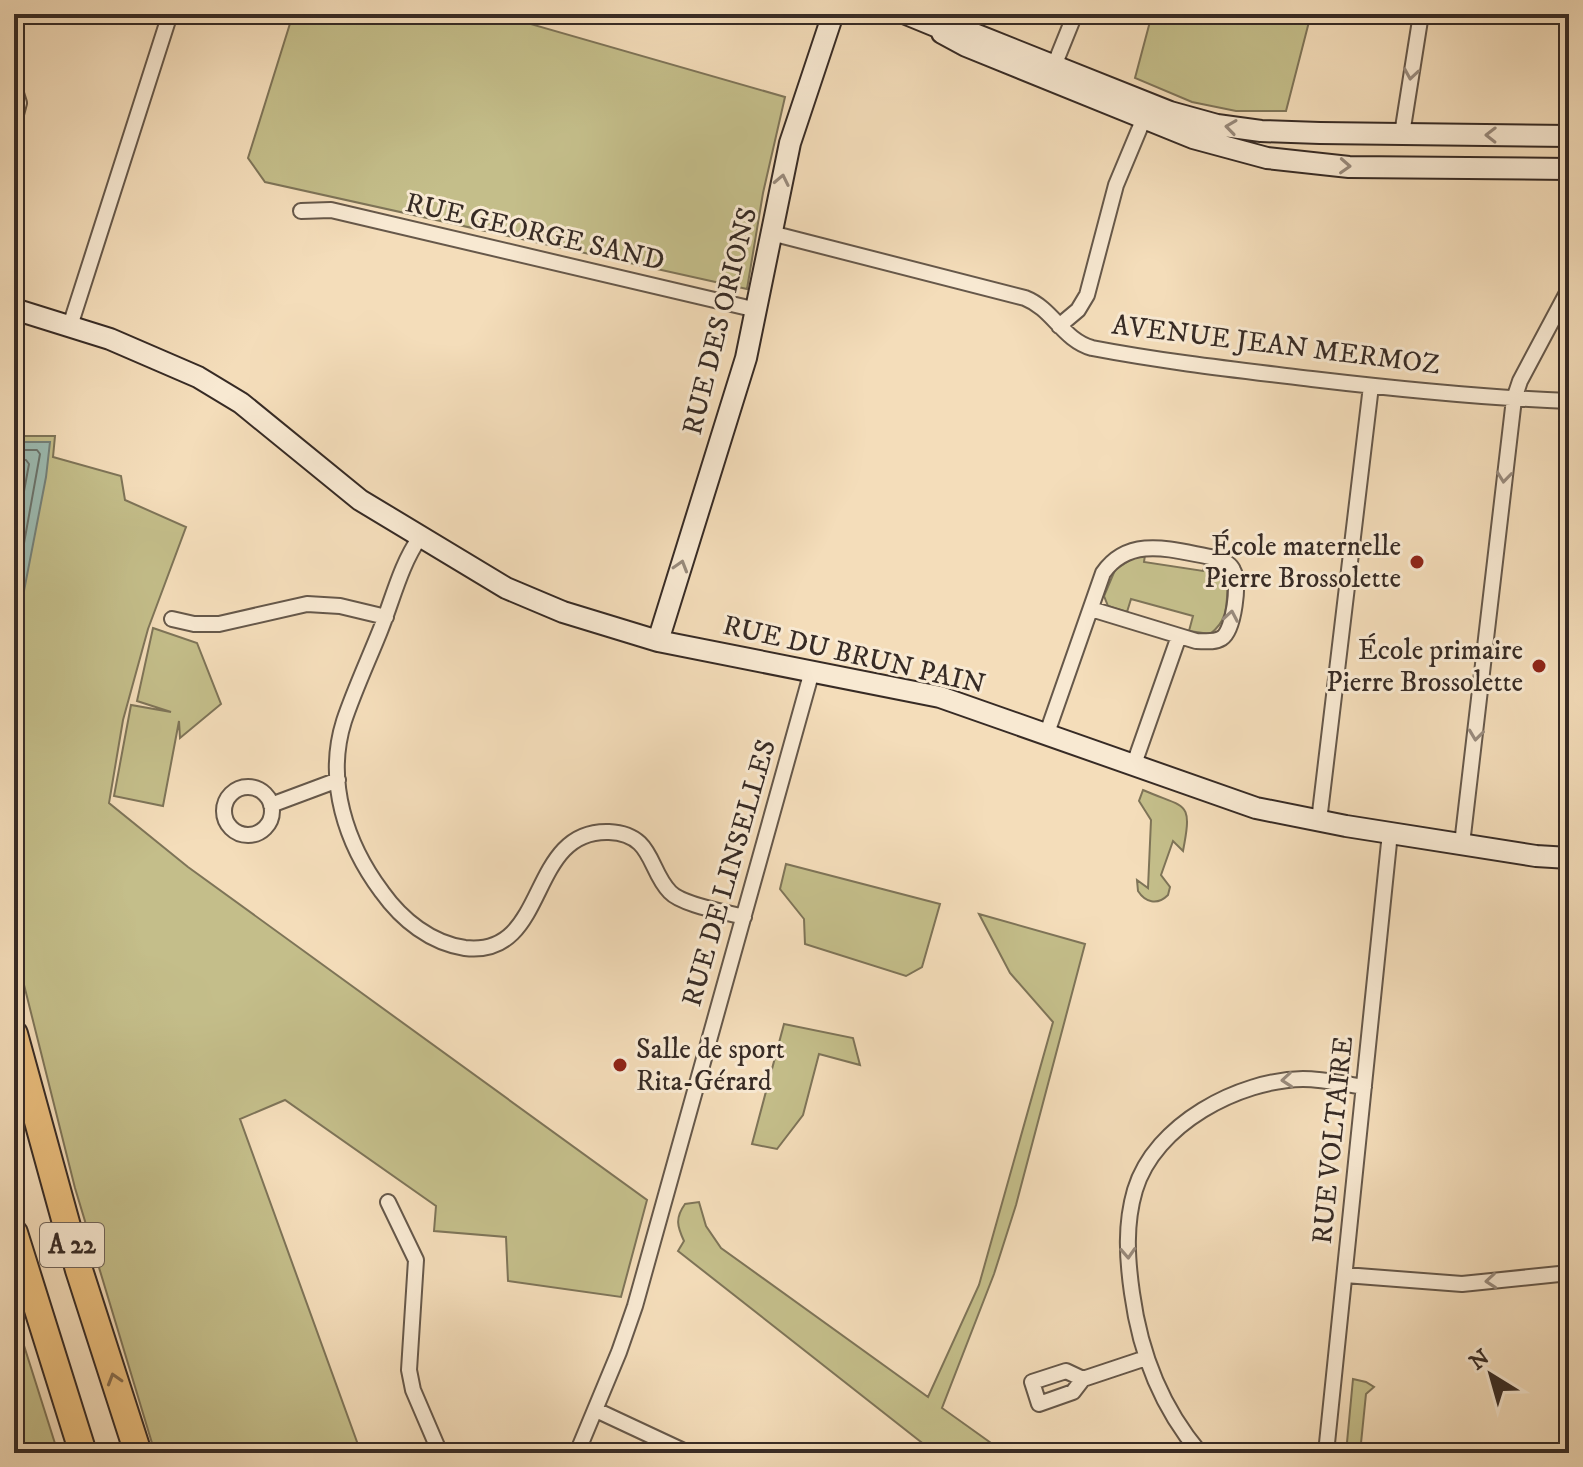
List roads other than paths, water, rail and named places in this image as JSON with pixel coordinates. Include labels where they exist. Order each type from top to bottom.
[{"type":"highway","name":"A 22","points":[[14,1034],[79,1270],[138,1453]]},
{"type":"highway","name":"A 22","points":[[14,1233],[83,1453]]},
{"type":"main road","name":"RUE DES ORIONS","points":[[658,641],[735,396],[757,310],[790,143],[833,14]]},
{"type":"main road","points":[[906,14],[966,46],[1144,118],[1230,149],[1267,158],[1315,164],[1569,169]]},
{"type":"main road","points":[[932,26],[972,33],[1170,112],[1217,125],[1285,132],[1569,136]]},
{"type":"main road","name":"RUE DU BRUN PAIN","points":[[14,309],[133,348],[198,377],[226,394],[360,500],[506,588],[536,602],[658,641],[940,697],[1235,802],[1390,833],[1536,856],[1569,858]]},
{"type":"street","points":[[70,326],[170,14]]},
{"type":"street","points":[[1054,66],[1075,14]]},
{"type":"street","points":[[1402,134],[1421,14]]},
{"type":"street","points":[[14,87],[19,103],[14,122]]},
{"type":"street","points":[[1059,326],[1078,310],[1087,295],[1116,185],[1144,118]]},
{"type":"street","name":"RUE GEORGE SAND","points":[[301,211],[331,210],[757,310]]},
{"type":"street","name":"AVENUE JEAN MERMOZ","points":[[771,233],[1025,298],[1042,307],[1076,342],[1092,348],[1211,367],[1371,386],[1569,401]]},
{"type":"street","points":[[1462,844],[1514,399],[1520,381],[1569,289]]},
{"type":"street","points":[[1319,821],[1371,386]]},
{"type":"street","points":[[420,537],[403,563],[386,617],[344,722],[338,780],[341,808],[350,836],[369,875],[389,903],[409,923],[450,944],[486,947],[508,939],[523,922],[556,858],[572,843],[597,833],[621,835],[640,844],[654,861],[665,886],[677,897],[744,917]]},
{"type":"street","points":[[1047,733],[1103,573],[1120,554],[1145,547],[1217,558],[1227,563],[1236,579],[1232,623],[1221,639],[1212,641],[1196,641],[1091,609]]},
{"type":"street","points":[[172,619],[194,624],[219,624],[307,604],[340,606],[386,617]]},
{"type":"street","points":[[1134,764],[1179,636]]},
{"type":"street","name":"RUE DE LINSELLES","points":[[577,1453],[635,1306],[812,671]]},
{"type":"street","points":[[271,805],[338,780]]},
{"type":"street","name":"RUE VOLTAIRE","points":[[1326,1453],[1390,833]]},
{"type":"street","points":[[1200,1453],[1169,1410],[1146,1358],[1136,1318],[1127,1239],[1137,1185],[1155,1154],[1179,1129],[1202,1110],[1244,1089],[1273,1081],[1305,1079],[1364,1087]]},
{"type":"street","points":[[388,1202],[416,1260],[409,1370],[413,1390],[440,1453]]},
{"type":"street","points":[[1345,1275],[1462,1284],[1569,1273]]},
{"type":"street","points":[[1083,1379],[1146,1358]]},
{"type":"street","points":[[596,1410],[688,1453]]},
{"type":"water","points":[[14,442],[50,442],[18,622],[14,623]]},
{"type":"place","name":"École maternelle Pierre Brossolette","points":[[1417,562]]},
{"type":"place","name":"École primaire Pierre Brossolette","points":[[1539,666]]},
{"type":"place","name":"Salle de sport Rita-Gérard","points":[[620,1065]]}]
